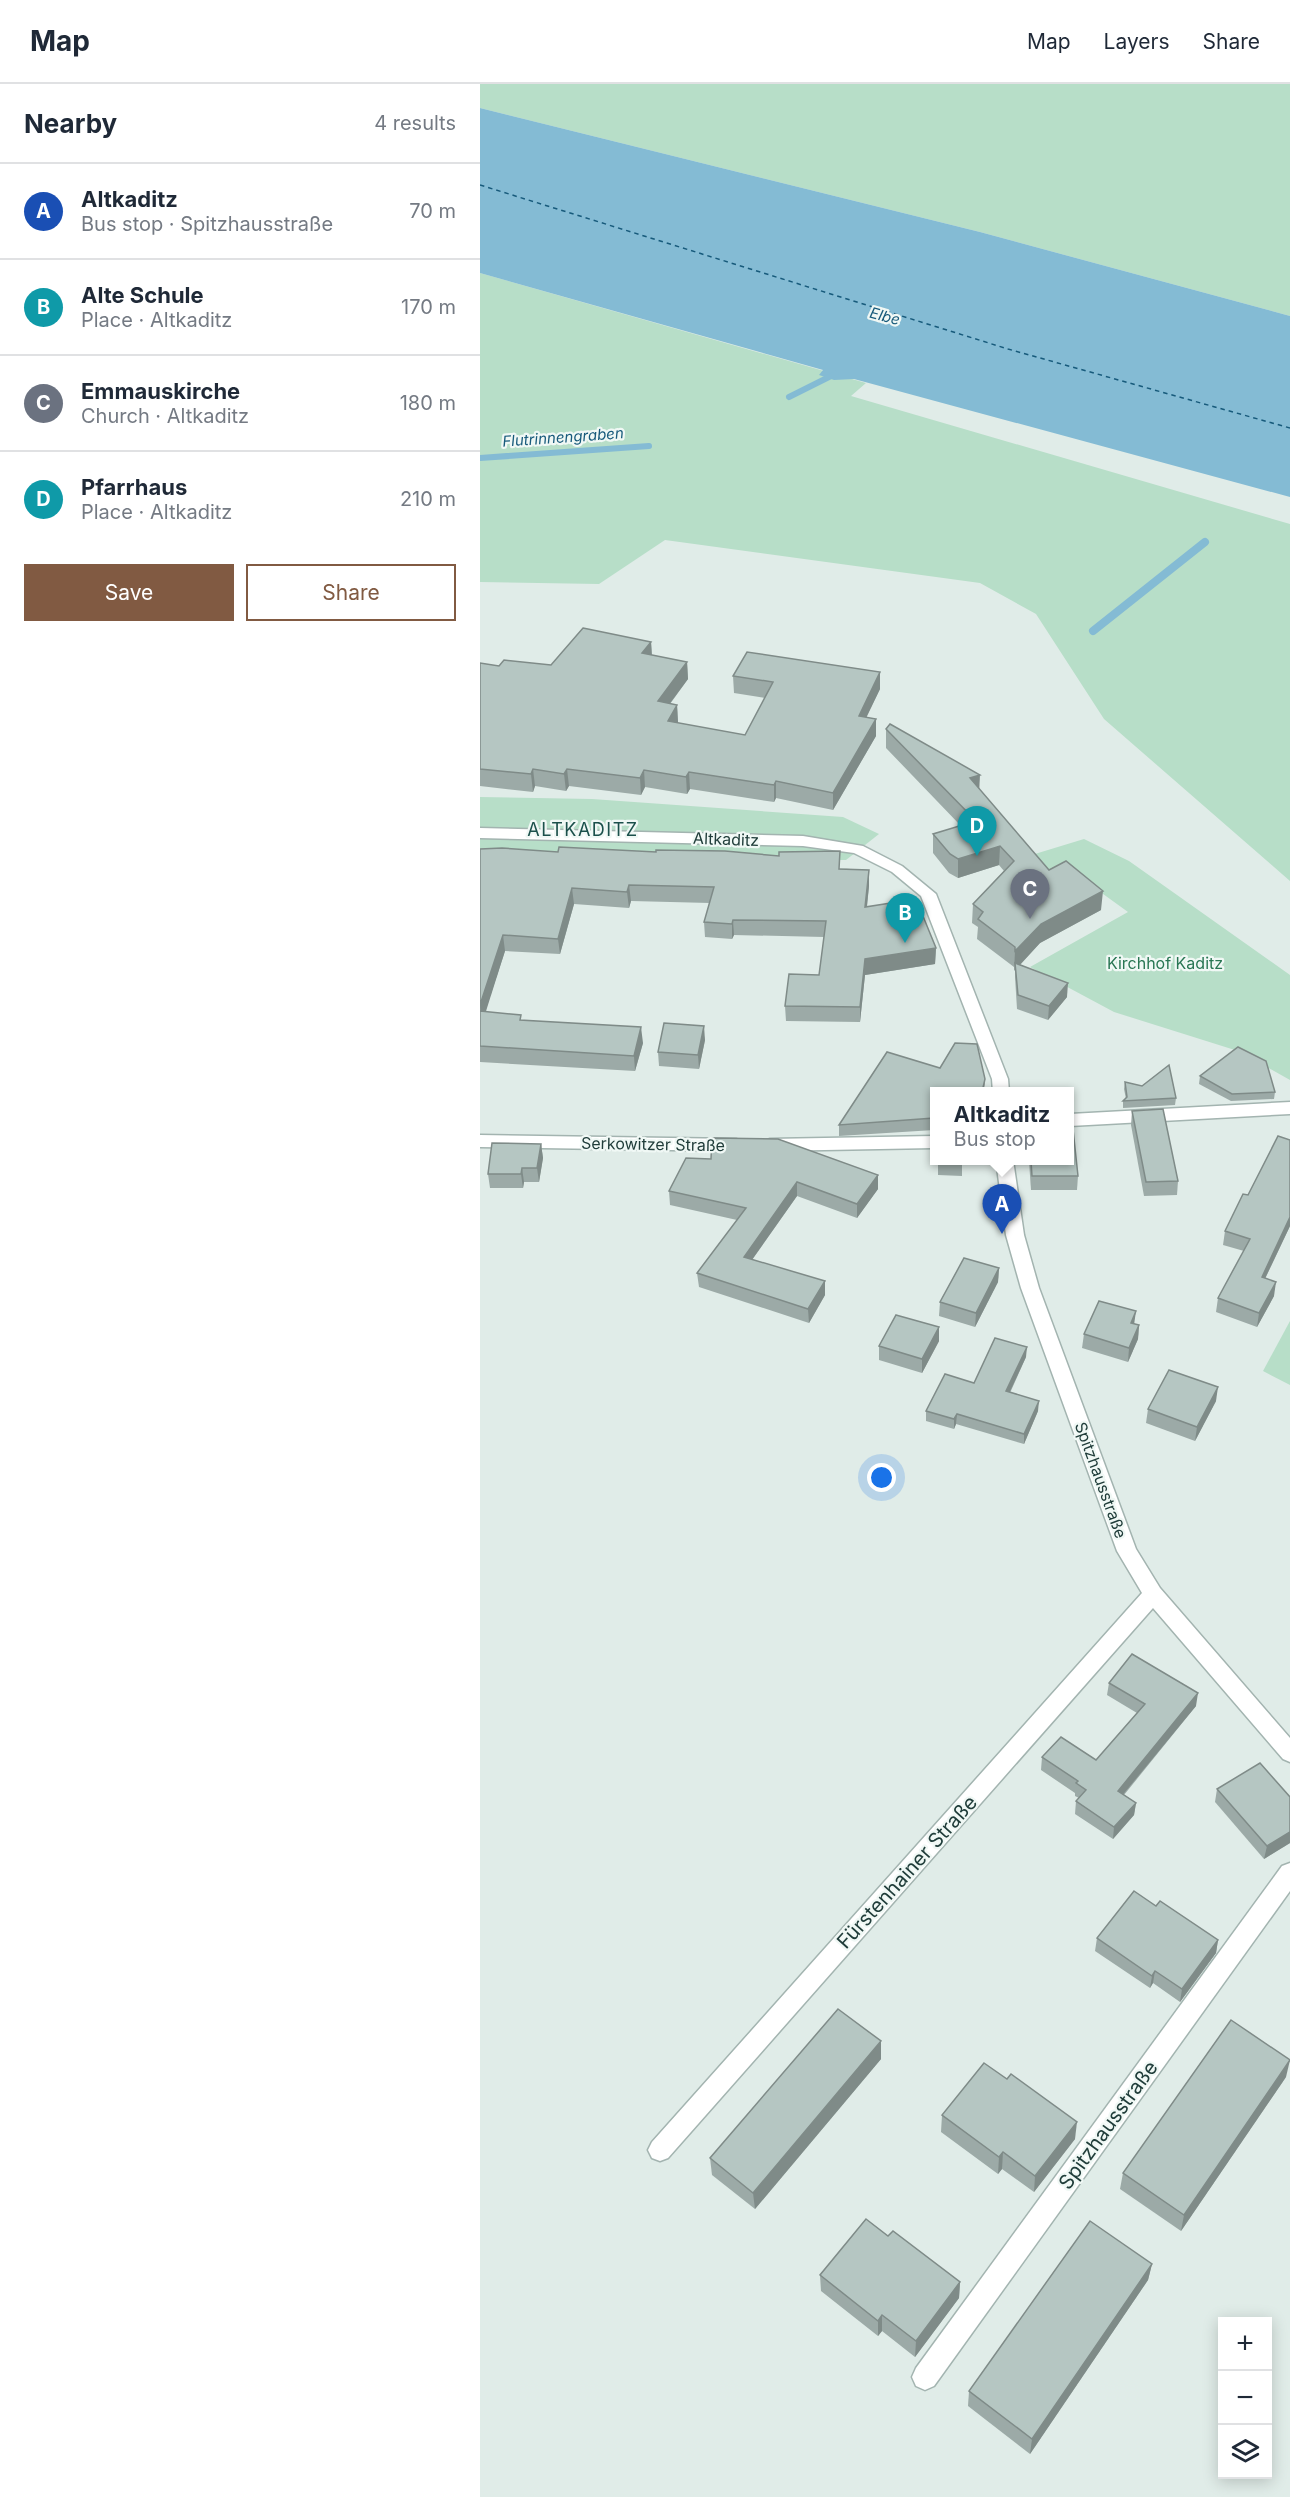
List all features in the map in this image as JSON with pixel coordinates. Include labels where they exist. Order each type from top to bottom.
[{"type":"street","name":"Altkaditz","points":[[480,833],[803,841],[858,849],[897,869],[927,894],[954,957],[1000,1079],[1001,1087]]},
{"type":"street","points":[[1074,1120],[1290,1108]]},
{"type":"street","name":"Serkowitzer Straße","points":[[480,1141],[835,1146],[930,1142]]},
{"type":"street","name":"Spitzhausstraße","points":[[1005,1165],[1015,1235],[1030,1288],[1127,1551],[1154,1593],[1290,1753]]},
{"type":"street","name":"Fürstenhainer Straße","points":[[660,2150],[1154,1593]]},
{"type":"street","name":"Spitzhausstraße","points":[[925,2377],[1290,1872]]},
{"type":"green space","points":[[480,84],[1290,84],[1290,316],[980,232],[480,108]]},
{"type":"green space","points":[[480,273],[866,383],[851,396],[1290,524],[1290,881],[1104,719],[1036,614],[980,583],[665,540],[599,584],[480,582]]},
{"type":"green space","points":[[480,797],[592,799],[843,817],[879,834],[846,860],[480,858]]},
{"type":"green space","name":"Kirchhof Kaditz","points":[[1084,839],[1129,861],[1290,975],[1290,1080],[1238,1051],[1114,1012],[1030,967],[1128,912],[1074,873],[1048,882],[1025,857]]},
{"type":"green space","points":[[1290,1321],[1290,1385],[1263,1371]]},
{"type":"water","name":"Elbe","points":[[480,108],[980,232],[1290,316],[1290,497],[854,379],[834,380],[819,375],[823,370],[480,273]]},
{"type":"building","points":[[583,628],[651,642],[642,653],[687,662],[658,701],[677,705],[668,721],[745,735],[773,682],[733,676],[747,652],[880,672],[859,716],[876,719],[833,793],[776,781],[774,785],[689,772],[686,777],[644,770],[640,778],[567,769],[564,774],[533,769],[531,774],[480,769],[480,663],[499,666],[504,660],[551,665]]},
{"type":"building","points":[[890,724],[980,775],[970,778],[1049,870],[1066,861],[1103,891],[1041,924],[1015,951],[1015,947],[978,919],[983,912],[973,904],[1014,861],[1000,846],[958,859],[950,854],[933,834],[976,821],[886,729]]},
{"type":"building","points":[[559,847],[656,852],[656,850],[725,851],[779,856],[779,852],[840,851],[839,869],[869,870],[865,907],[916,899],[936,948],[865,959],[860,1007],[785,1006],[789,974],[819,975],[826,921],[733,920],[732,924],[704,922],[714,887],[629,885],[627,892],[572,888],[558,939],[503,935],[480,1005],[480,849],[502,848],[558,852]]},
{"type":"building","points":[[1015,963],[1068,983],[1049,1006],[1018,995]]},
{"type":"building","points":[[480,1011],[521,1015],[520,1020],[641,1027],[634,1056],[480,1046]]},
{"type":"building","points":[[664,1023],[704,1026],[698,1055],[658,1052]]},
{"type":"building","points":[[955,1043],[977,1044],[985,1079],[983,1087],[930,1087],[930,1118],[839,1125],[887,1052],[940,1068]]},
{"type":"building","points":[[1238,1047],[1266,1061],[1275,1092],[1232,1094],[1200,1076]]},
{"type":"building","points":[[1169,1065],[1176,1098],[1123,1101],[1127,1097],[1125,1082],[1142,1086]]},
{"type":"building","points":[[1163,1109],[1178,1181],[1146,1182],[1132,1111]]},
{"type":"building","points":[[1278,1136],[1290,1140],[1290,1217],[1262,1277],[1276,1282],[1259,1313],[1218,1298],[1250,1239],[1225,1231],[1243,1194],[1248,1195]]},
{"type":"building","points":[[712,1138],[778,1139],[878,1175],[857,1204],[797,1182],[744,1257],[825,1281],[808,1309],[697,1273],[746,1208],[669,1191],[686,1158],[711,1159]]},
{"type":"building","points":[[1074,1139],[1078,1176],[1032,1176],[1031,1165],[1074,1165]]},
{"type":"building","points":[[492,1143],[541,1144],[537,1168],[522,1168],[521,1174],[488,1174]]},
{"type":"building","points":[[964,1258],[999,1268],[976,1313],[940,1302]]},
{"type":"building","points":[[1099,1301],[1136,1311],[1131,1323],[1139,1325],[1129,1348],[1084,1334]]},
{"type":"building","points":[[896,1315],[939,1327],[922,1359],[879,1346]]},
{"type":"building","points":[[995,1338],[1027,1347],[1006,1391],[1039,1401],[1024,1434],[957,1414],[954,1419],[926,1411],[945,1374],[974,1383]]},
{"type":"building","points":[[1169,1370],[1218,1387],[1197,1427],[1148,1409]]},
{"type":"building","points":[[1132,1654],[1198,1693],[1118,1791],[1136,1803],[1114,1827],[1076,1801],[1086,1790],[1076,1783],[1078,1781],[1042,1757],[1061,1737],[1096,1760],[1145,1704],[1109,1683]]},
{"type":"building","points":[[1260,1763],[1290,1797],[1290,1832],[1267,1846],[1217,1789]]},
{"type":"building","points":[[1134,1891],[1156,1906],[1160,1901],[1218,1940],[1182,1989],[1155,1971],[1152,1976],[1097,1938]]},
{"type":"building","points":[[838,2009],[881,2041],[753,2193],[710,2158]]},
{"type":"building","points":[[1231,2020],[1290,2060],[1184,2215],[1123,2173]]},
{"type":"building","points":[[984,2063],[1007,2079],[1011,2074],[1077,2122],[1035,2176],[1003,2152],[999,2157],[942,2115]]},
{"type":"building","points":[[866,2219],[888,2236],[893,2231],[960,2282],[916,2341],[882,2315],[878,2321],[820,2275]]},
{"type":"building","points":[[1090,2221],[1152,2264],[1032,2439],[969,2391]]},
{"type":"waterway","points":[[789,397],[835,374]]},
{"type":"waterway","name":"Flutrinnengraben","points":[[480,458],[649,446]]},
{"type":"waterway","points":[[1093,631],[1205,542]]},
{"type":"ferry route","points":[[480,185],[1008,349],[1290,428]]},
{"type":"place","name":"Pfarrhaus","points":[[977,856]]},
{"type":"place","name":"Emmauskirche","points":[[1030,919]]},
{"type":"place","name":"Alte Schule","points":[[905,943]]},
{"type":"place","name":"Altkaditz","points":[[1002,1234]]},
{"type":"district","name":"ALTKADITZ","points":[[583,829]]}]
